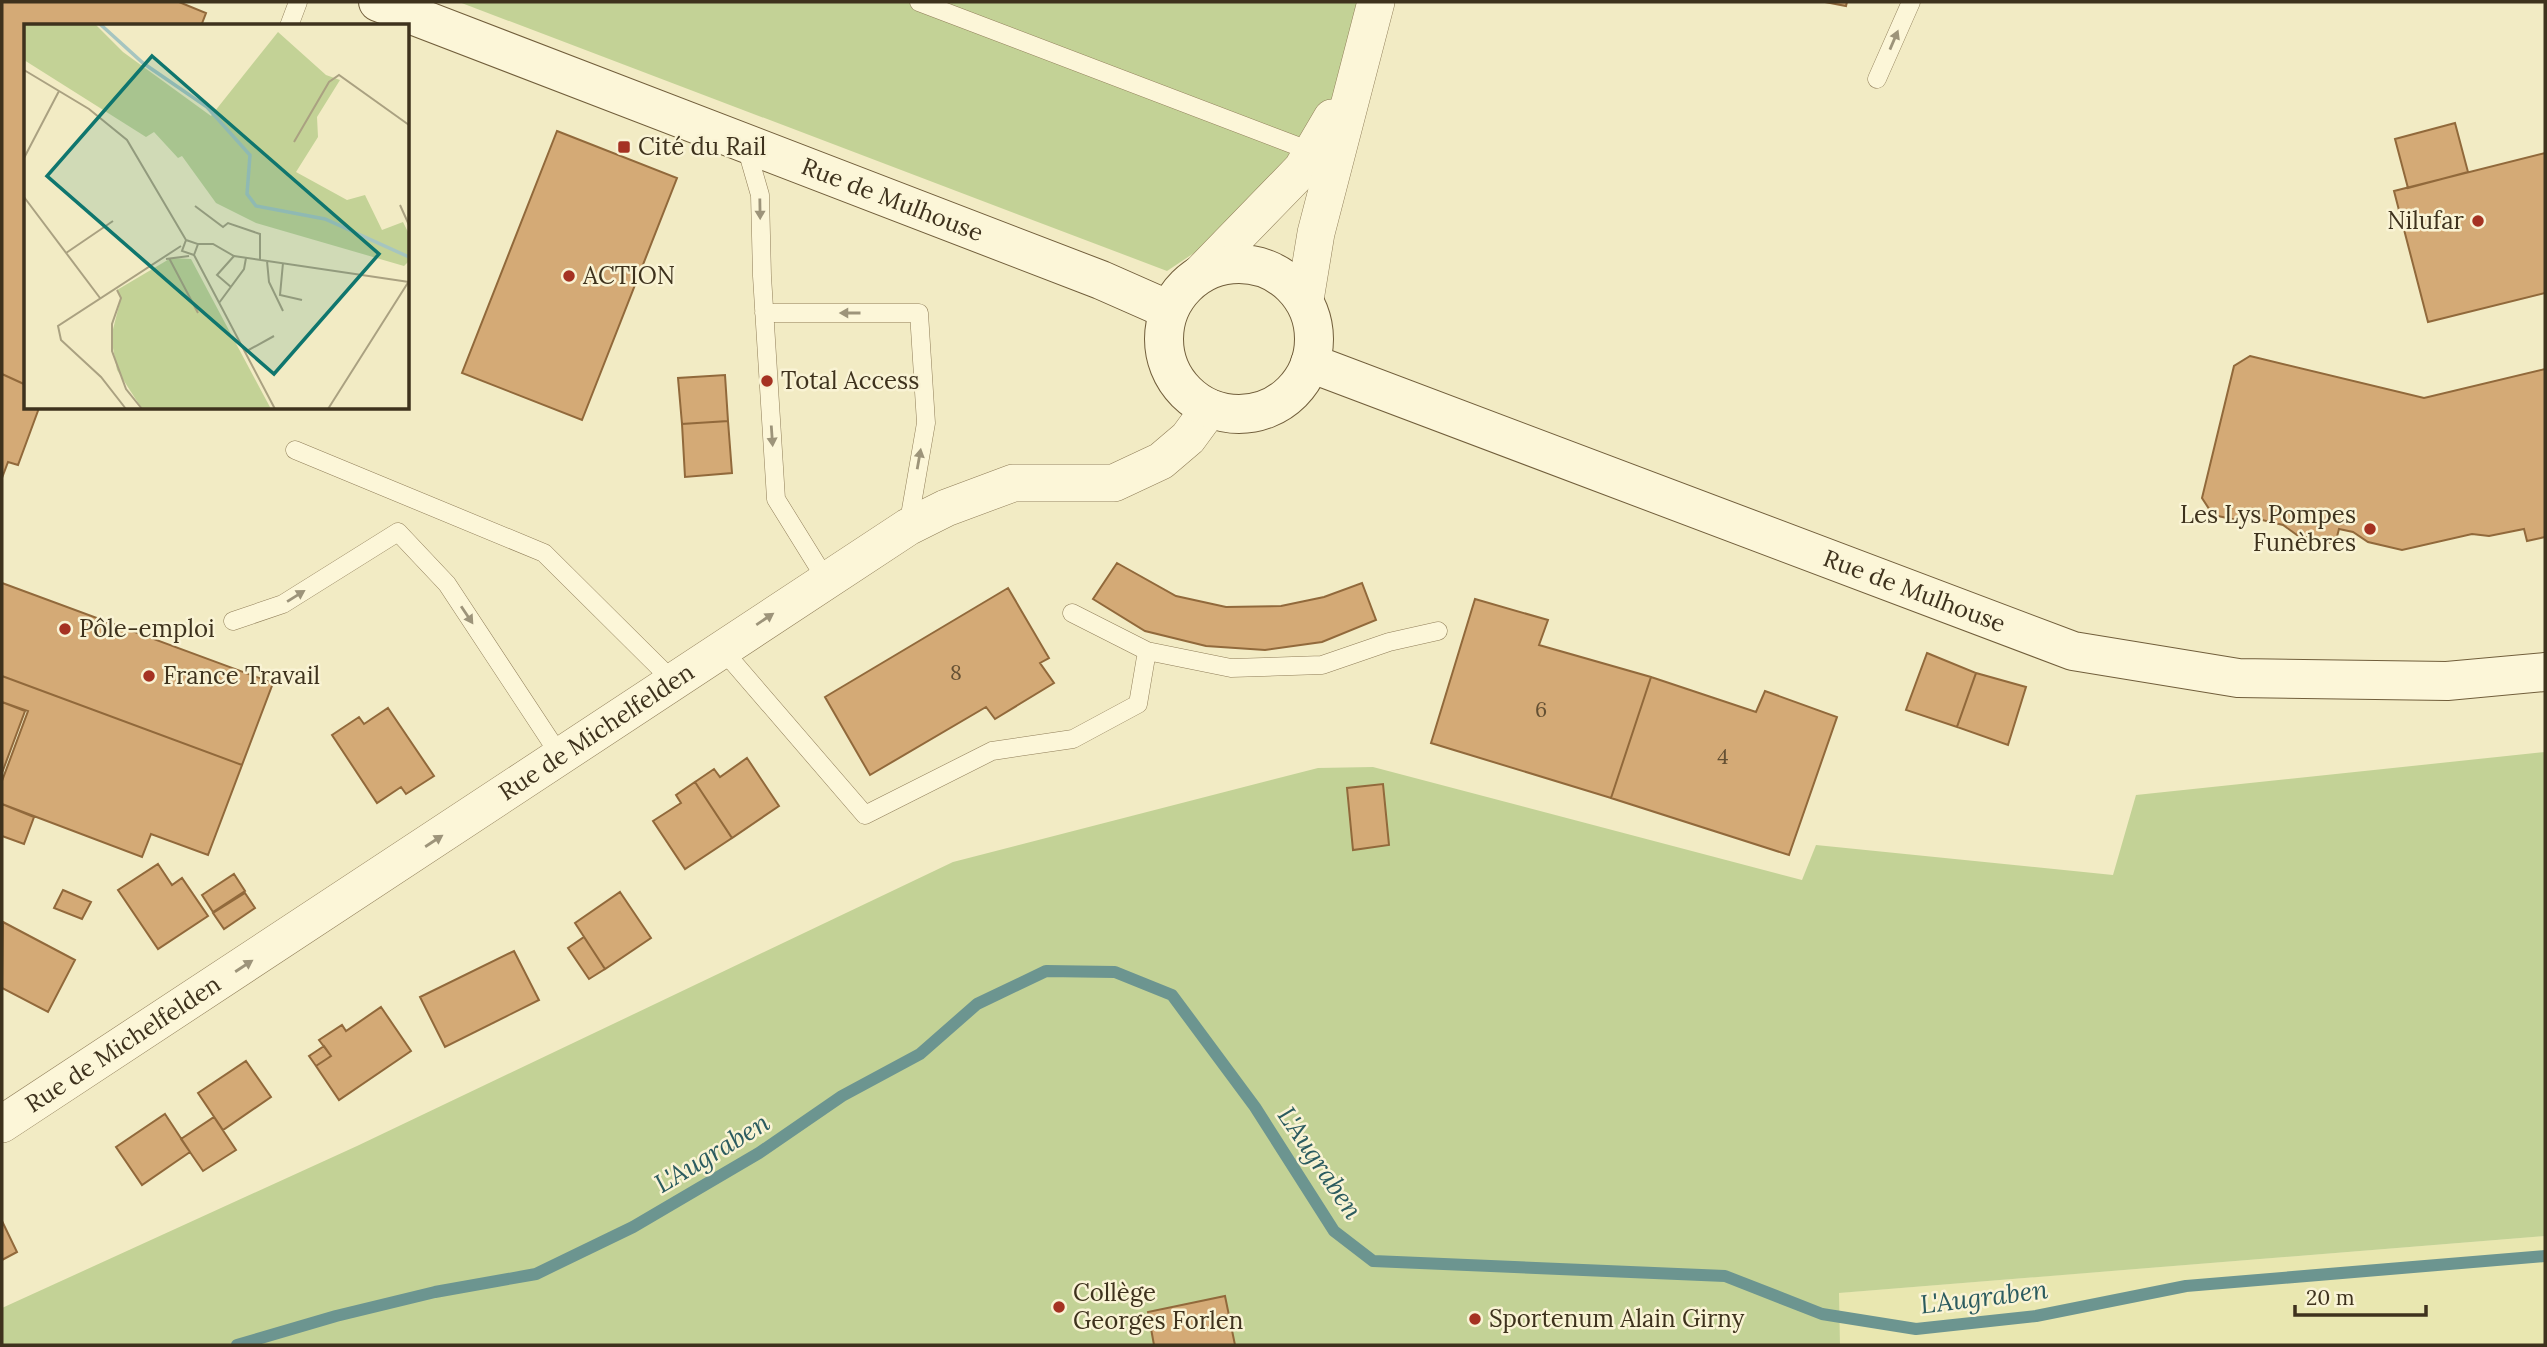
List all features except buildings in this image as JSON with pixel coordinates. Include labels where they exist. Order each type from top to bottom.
[{"type":"main road","name":"Rue de Mulhouse","points":[[378,2],[1101,280],[1169,310]]},
{"type":"main road","points":[[1246,264],[1269,269],[1289,282],[1305,300],[1314,322],[1315,349],[1307,374],[1291,395],[1269,409],[1243,415],[1210,408],[1194,400],[1175,381],[1164,358],[1163,332],[1169,310],[1182,289],[1200,274],[1222,265],[1246,264]]},
{"type":"main road","name":"Rue de Mulhouse","points":[[1310,363],[2073,651],[2238,678],[2447,681],[2545,672]]},
{"type":"street","points":[[1305,300],[1311,255],[1376,2]]},
{"type":"street","points":[[1200,274],[1302,169],[1354,81]]},
{"type":"street","name":"Rue de Michelfelden","points":[[2,1124],[561,757],[825,578],[908,527],[947,508],[1013,483],[1114,483],[1161,461],[1188,438],[1210,408]]},
{"type":"lane","points":[[290,24],[298,2]]},
{"type":"lane","points":[[919,2],[1313,152]]},
{"type":"lane","points":[[1877,79],[1911,2]]},
{"type":"lane","points":[[745,143],[760,195],[764,313],[776,499],[825,578]]},
{"type":"lane","points":[[764,313],[919,313],[926,423],[908,527]]},
{"type":"lane","points":[[295,450],[544,553],[673,681]]},
{"type":"lane","points":[[233,621],[284,604],[398,533],[447,584],[561,757]]},
{"type":"lane","points":[[1072,613],[1147,651],[1231,668],[1322,665],[1389,642],[1438,631]]},
{"type":"lane","points":[[720,648],[865,815],[992,751],[1073,739],[1138,704],[1147,651]]},
{"type":"shaded area","points":[[2545,1236],[2545,1345],[1840,1345],[1838,1293]]},
{"type":"green space","points":[[459,2],[1376,2],[1354,81],[1224,233],[1167,271]]},
{"type":"green space","points":[[2545,752],[2545,1236],[1839,1293],[1840,1345],[2,1345],[2,1308],[357,1146],[953,862],[1318,768],[1373,767],[1802,880],[1816,845],[2113,875],[2136,795]]},
{"type":"waterway","name":"L'Augraben","points":[[237,1345],[336,1316],[435,1292],[536,1274],[633,1227],[759,1153],[842,1096],[920,1054],[977,1004],[1046,971],[1115,972],[1172,995],[1255,1107],[1334,1231],[1373,1261],[1725,1276],[1822,1314],[1916,1329],[2036,1316],[2186,1286],[2545,1256]]},
{"type":"place","name":"Cité du Rail","points":[[624,147]]},
{"type":"place","name":"Nilufar","points":[[2478,221]]},
{"type":"place","name":"ACTION","points":[[569,276]]},
{"type":"place","name":"Total Access","points":[[767,381]]},
{"type":"place","name":"Les Lys Pompes Funèbres","points":[[2370,529]]},
{"type":"place","name":"Pôle-emploi","points":[[65,629]]},
{"type":"place","name":"France Travail","points":[[149,676]]},
{"type":"place","name":"Collège Georges Forlen","points":[[1059,1307]]},
{"type":"place","name":"Sportenum Alain Girny","points":[[1475,1319]]}]
